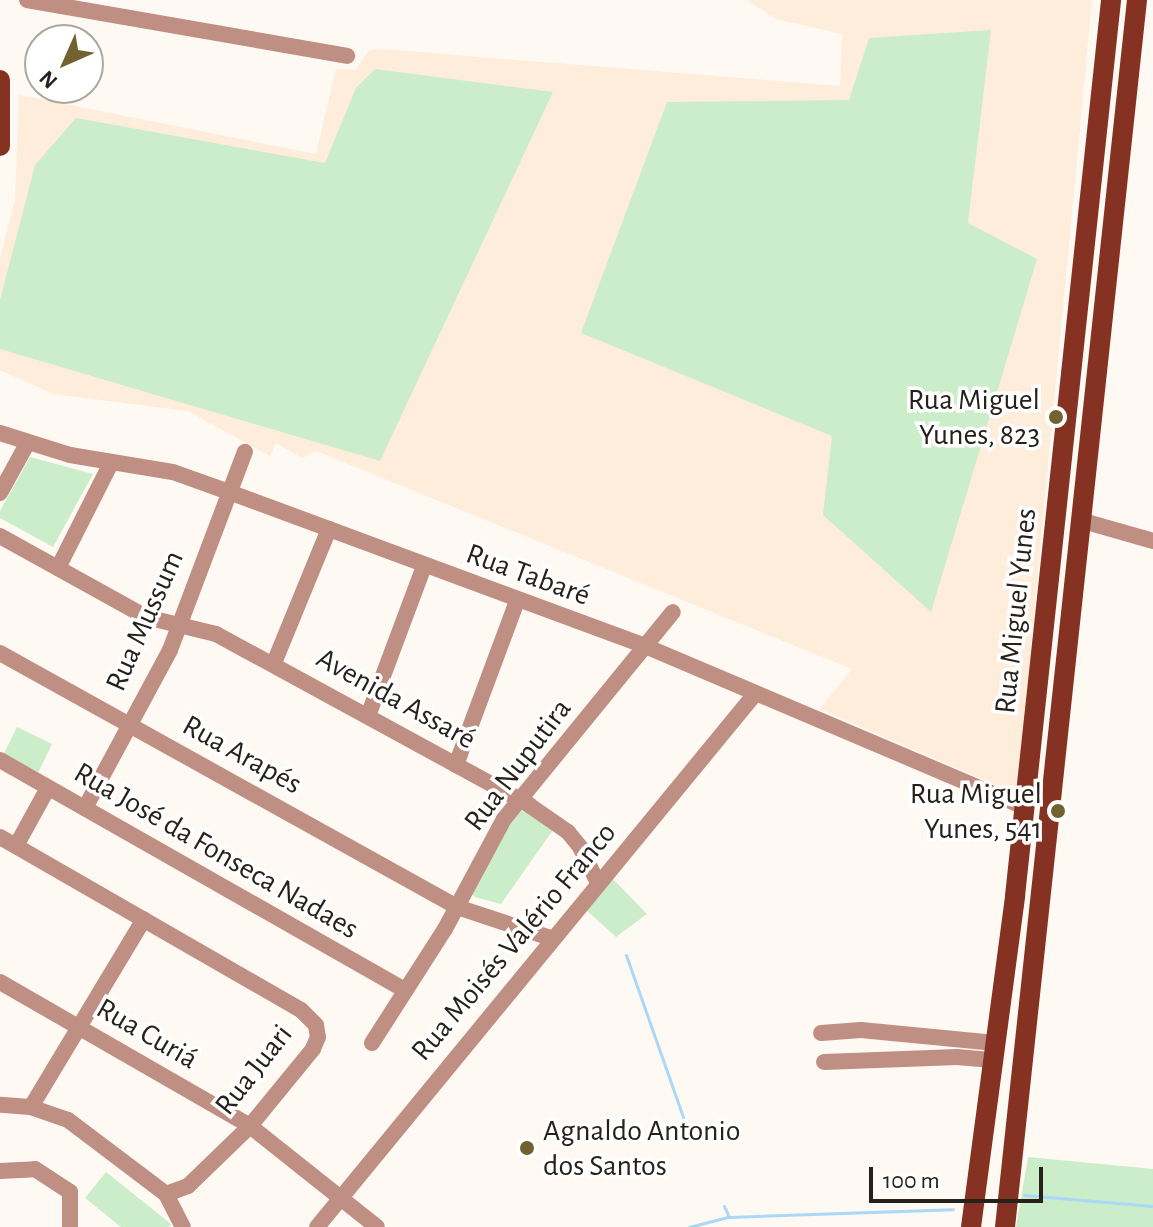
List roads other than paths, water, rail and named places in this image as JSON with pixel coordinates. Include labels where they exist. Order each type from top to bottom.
[{"type":"main road","name":"Rua Miguel Yunes","points":[[971,1227],[1025,807],[1111,0]]},
{"type":"main road","name":"Rua Miguel Yunes","points":[[1005,1227],[1137,0]]},
{"type":"main road","points":[[1130,81],[1150,0]]},
{"type":"main road","points":[[0,80],[0,146]]},
{"type":"main road","points":[[1073,363],[1078,392],[1087,402],[1094,403]]},
{"type":"main road","points":[[1063,449],[1076,458],[1079,491],[1085,499]]},
{"type":"street","points":[[27,0],[347,56]]},
{"type":"street","name":"Rua Tabaré","points":[[0,433],[27,444],[111,463],[173,472],[229,492],[645,646],[1025,807]]},
{"type":"street","points":[[0,493],[27,444]]},
{"type":"street","name":"Rua Mussum","points":[[85,808],[170,650],[245,452]]},
{"type":"street","points":[[58,568],[111,463]]},
{"type":"street","points":[[1083,521],[1153,541]]},
{"type":"street","points":[[274,663],[329,529]]},
{"type":"street","name":"Avenida Assaré","points":[[0,536],[146,617],[216,634],[274,663],[518,800],[568,832],[580,847],[598,883]]},
{"type":"street","points":[[368,716],[424,566]]},
{"type":"street","points":[[456,765],[517,601]]},
{"type":"street","name":"Rua Nuputira","points":[[372,1043],[457,907],[518,800],[673,612]]},
{"type":"street","name":"Rua Arapés","points":[[0,653],[457,907],[551,938]]},
{"type":"street","name":"Rua Moisés Valério Franco","points":[[317,1227],[551,938],[755,694]]},
{"type":"street","name":"Rua José da Fonseca Nadaes","points":[[0,760],[405,990]]},
{"type":"street","points":[[16,846],[48,788]]},
{"type":"street","name":"Rua Juari","points":[[0,837],[301,1010],[316,1025],[318,1037],[313,1049],[250,1126],[188,1186],[166,1194]]},
{"type":"street","points":[[31,1107],[144,919]]},
{"type":"street","name":"Rua Curiá","points":[[0,982],[250,1126],[377,1227]]},
{"type":"street","points":[[821,1033],[861,1030],[994,1051]]},
{"type":"street","points":[[824,1062],[957,1057],[994,1051]]},
{"type":"street","points":[[0,1105],[31,1107],[49,1112],[81,1129],[166,1194],[183,1227]]},
{"type":"street","points":[[0,1171],[35,1169],[70,1192],[70,1227]]},
{"type":"waterway","points":[[626,955],[683,1117]]},
{"type":"waterway","points":[[1024,1195],[1153,1206]]},
{"type":"waterway","points":[[724,1206],[729,1217],[953,1209]]},
{"type":"waterway","points":[[689,1227],[728,1217]]},
{"type":"place","name":"Rua Miguel Yunes, 823","points":[[1056,417]]},
{"type":"place","name":"Rua Miguel Yunes, 541","points":[[1058,811]]},
{"type":"place","name":"Agnaldo Antonio dos Santos","points":[[527,1148]]}]
